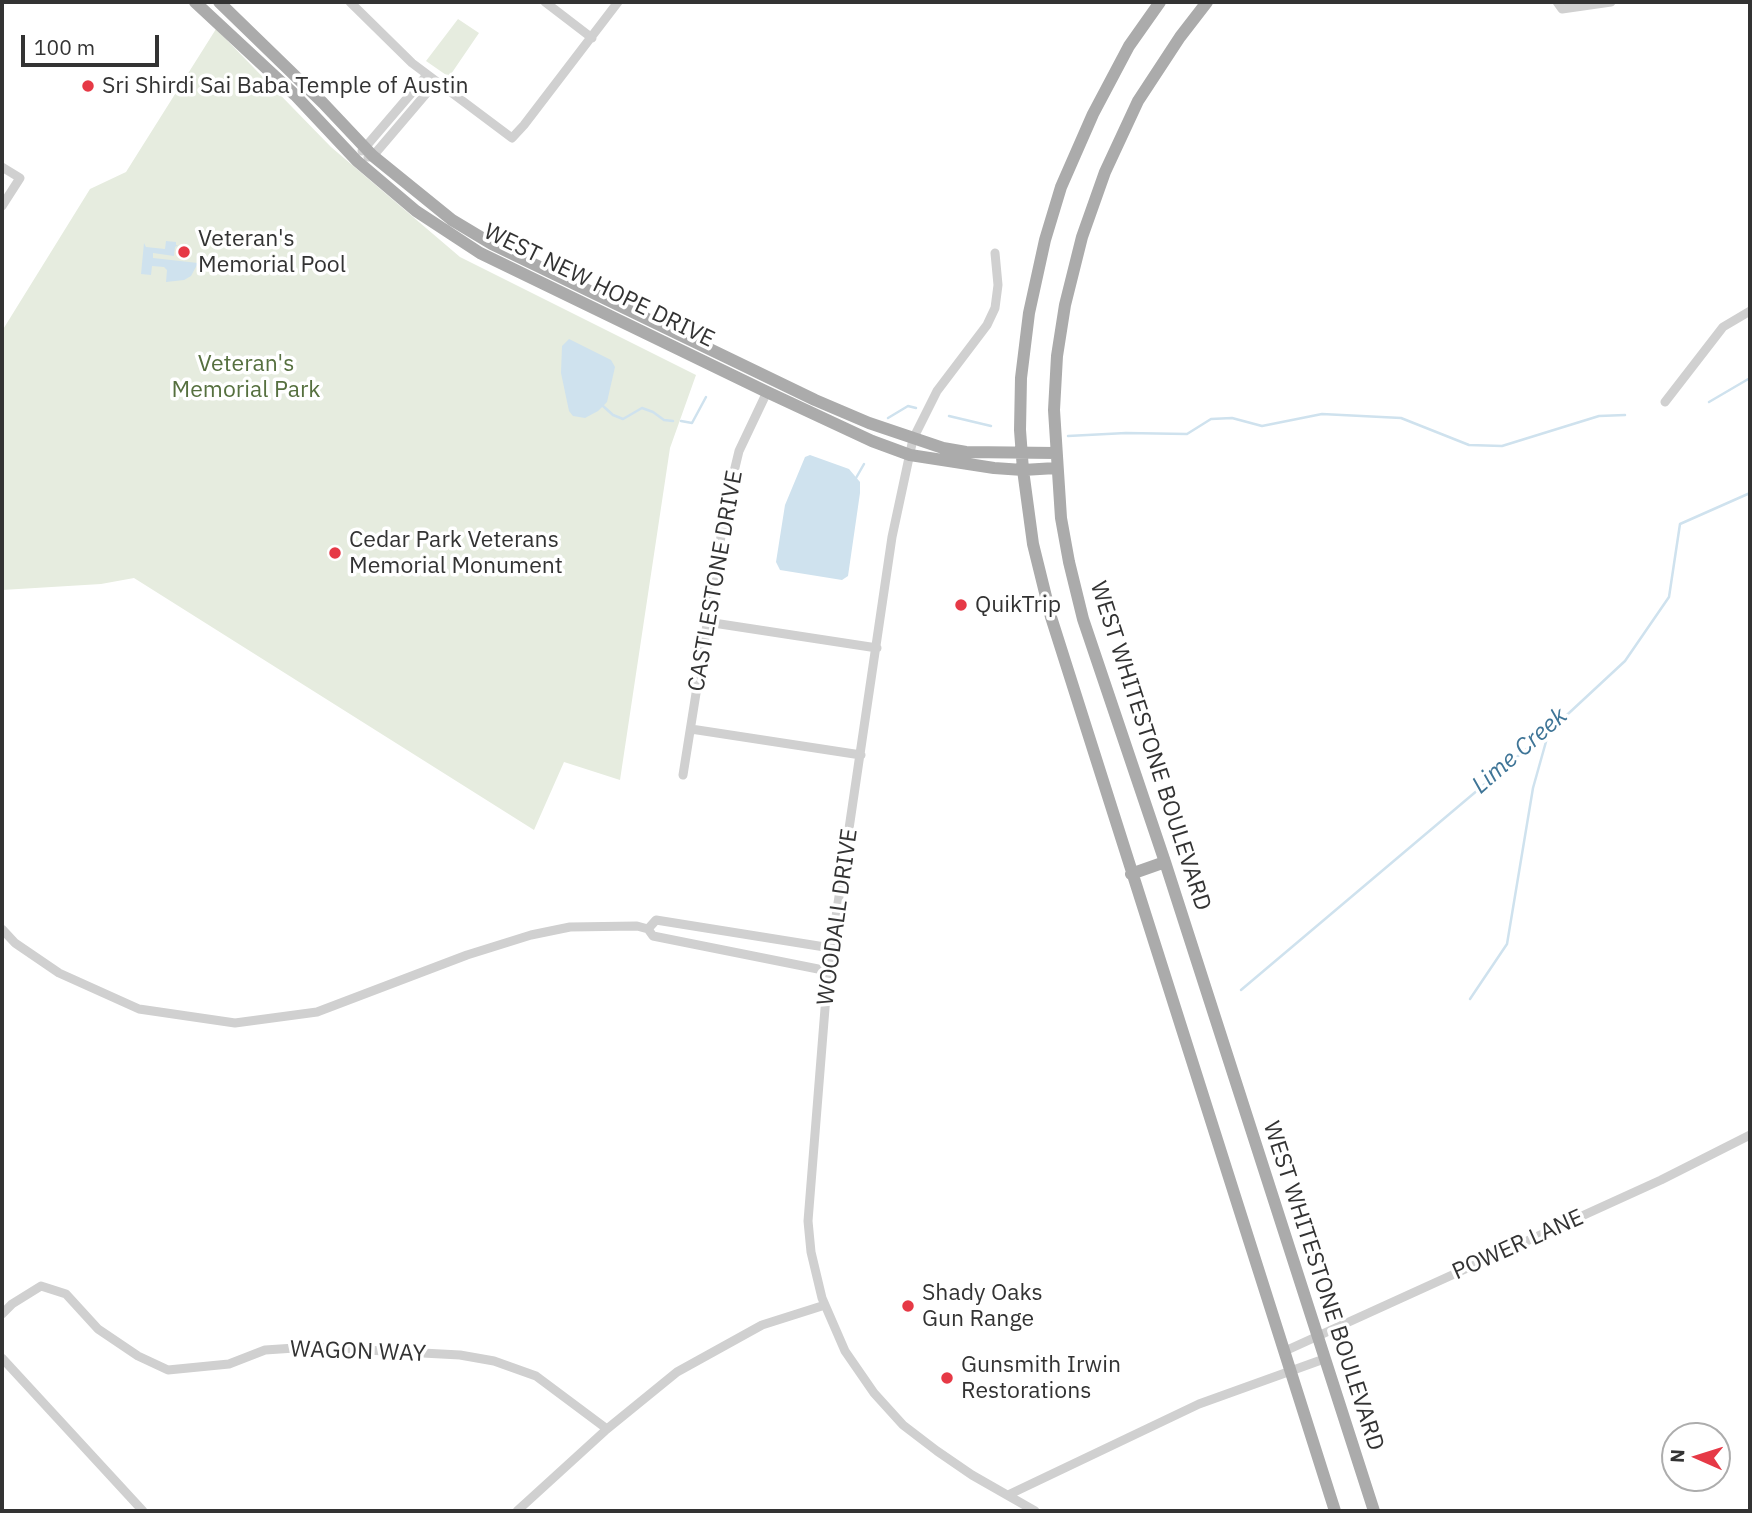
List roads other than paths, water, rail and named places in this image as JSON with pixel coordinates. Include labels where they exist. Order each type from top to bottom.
[{"type":"main road","name":"WEST NEW HOPE DRIVE","points":[[195,2],[295,95],[357,161],[416,211],[480,253],[872,441],[910,455],[963,465],[1023,470],[1056,468]]},
{"type":"main road","name":"WEST NEW HOPE DRIVE","points":[[219,2],[323,103],[369,152],[452,220],[492,244],[815,400],[913,439],[966,452],[1056,453]]},
{"type":"main road","points":[[1160,2],[1129,46],[1093,114],[1062,187],[1045,240],[1029,313],[1021,378],[1023,470],[1033,544],[1051,617],[1335,1511]]},
{"type":"main road","name":"WEST WHITESTONE BOULEVARD","points":[[1207,2],[1180,37],[1138,101],[1105,172],[1082,237],[1065,305],[1057,356],[1054,410],[1056,468],[1069,562],[1083,619],[1165,862],[1374,1511]]},
{"type":"main road","points":[[1132,874],[1165,862]]},
{"type":"street","points":[[350,2],[427,75],[512,138],[618,2]]},
{"type":"street","points":[[545,2],[592,38]]},
{"type":"street","points":[[1557,2],[1562,9],[1611,2]]},
{"type":"street","points":[[369,152],[427,75]]},
{"type":"street","points":[[357,161],[369,152],[436,82]]},
{"type":"street","points":[[2,167],[20,178],[2,206]]},
{"type":"street","name":"WOODALL DRIVE","points":[[995,253],[998,285],[995,308],[987,325],[937,391],[913,439],[892,537],[828,971],[808,1221],[811,1252],[825,1306],[845,1351],[874,1393],[903,1425],[972,1475],[1035,1511]]},
{"type":"street","points":[[1665,402],[1723,327],[1750,310]]},
{"type":"street","name":"CASTLESTONE DRIVE","points":[[683,775],[726,505],[739,451],[766,392]]},
{"type":"street","points":[[707,622],[877,648]]},
{"type":"street","points":[[691,729],[861,755]]},
{"type":"street","points":[[648,929],[656,920],[831,948]]},
{"type":"street","points":[[2,929],[15,943],[59,973],[139,1009],[235,1023],[317,1012],[460,957],[531,935],[570,927],[610,925],[648,929],[653,936],[828,971]]},
{"type":"street","name":"POWER LANE","points":[[1284,1351],[1661,1180],[1750,1135]]},
{"type":"street","name":"WAGON WAY","points":[[2,1314],[12,1304],[41,1286],[66,1294],[98,1329],[138,1356],[168,1370],[229,1364],[265,1350],[310,1347],[460,1356],[494,1362],[536,1376],[607,1429]]},
{"type":"street","points":[[517,1511],[607,1429],[677,1372],[762,1325],[825,1306]]},
{"type":"street","points":[[2,1358],[144,1511]]},
{"type":"street","points":[[1008,1495],[1199,1404],[1324,1359]]},
{"type":"water","points":[[166,241],[176,242],[178,245],[175,247],[174,256],[153,253],[153,258],[198,263],[191,276],[184,280],[166,282],[167,270],[164,267],[152,266],[151,275],[141,274],[144,243],[146,247],[165,249]]},
{"type":"water","points":[[569,339],[611,360],[615,367],[607,402],[585,418],[573,416],[569,411],[561,373],[562,346]]},
{"type":"water","points":[[810,455],[849,469],[860,482],[848,576],[842,580],[780,570],[776,562],[785,505],[805,457]]},
{"type":"waterway","points":[[1709,402],[1750,378]]},
{"type":"waterway","points":[[681,421],[692,423],[706,397]]},
{"type":"waterway","points":[[603,406],[623,419],[642,408],[664,420],[673,421]]},
{"type":"waterway","points":[[888,418],[908,406],[916,408]]},
{"type":"waterway","points":[[1068,436],[1187,434],[1211,419],[1232,418],[1262,426],[1322,414],[1401,418],[1469,445],[1502,446],[1599,416],[1625,415]]},
{"type":"waterway","points":[[949,416],[991,426]]},
{"type":"waterway","points":[[856,478],[864,464]]},
{"type":"waterway","name":"Lime Creek","points":[[1241,990],[1569,713],[1625,661],[1669,597],[1680,524],[1750,493]]},
{"type":"waterway","points":[[1470,999],[1507,944],[1533,788],[1549,731]]},
{"type":"place","name":"Sri Shirdi Sai Baba Temple of Austin","points":[[88,86]]},
{"type":"place","name":"Veteran's Memorial Pool","points":[[184,252]]},
{"type":"place","name":"Cedar Park Veterans Memorial Monument","points":[[335,553]]},
{"type":"place","name":"QuikTrip","points":[[961,605]]},
{"type":"place","name":"Shady Oaks Gun Range","points":[[908,1306]]},
{"type":"place","name":"Gunsmith Irwin Restorations","points":[[947,1378]]},
{"type":"park label","name":"Veteran's Memorial Park","points":[[246,377]]}]
